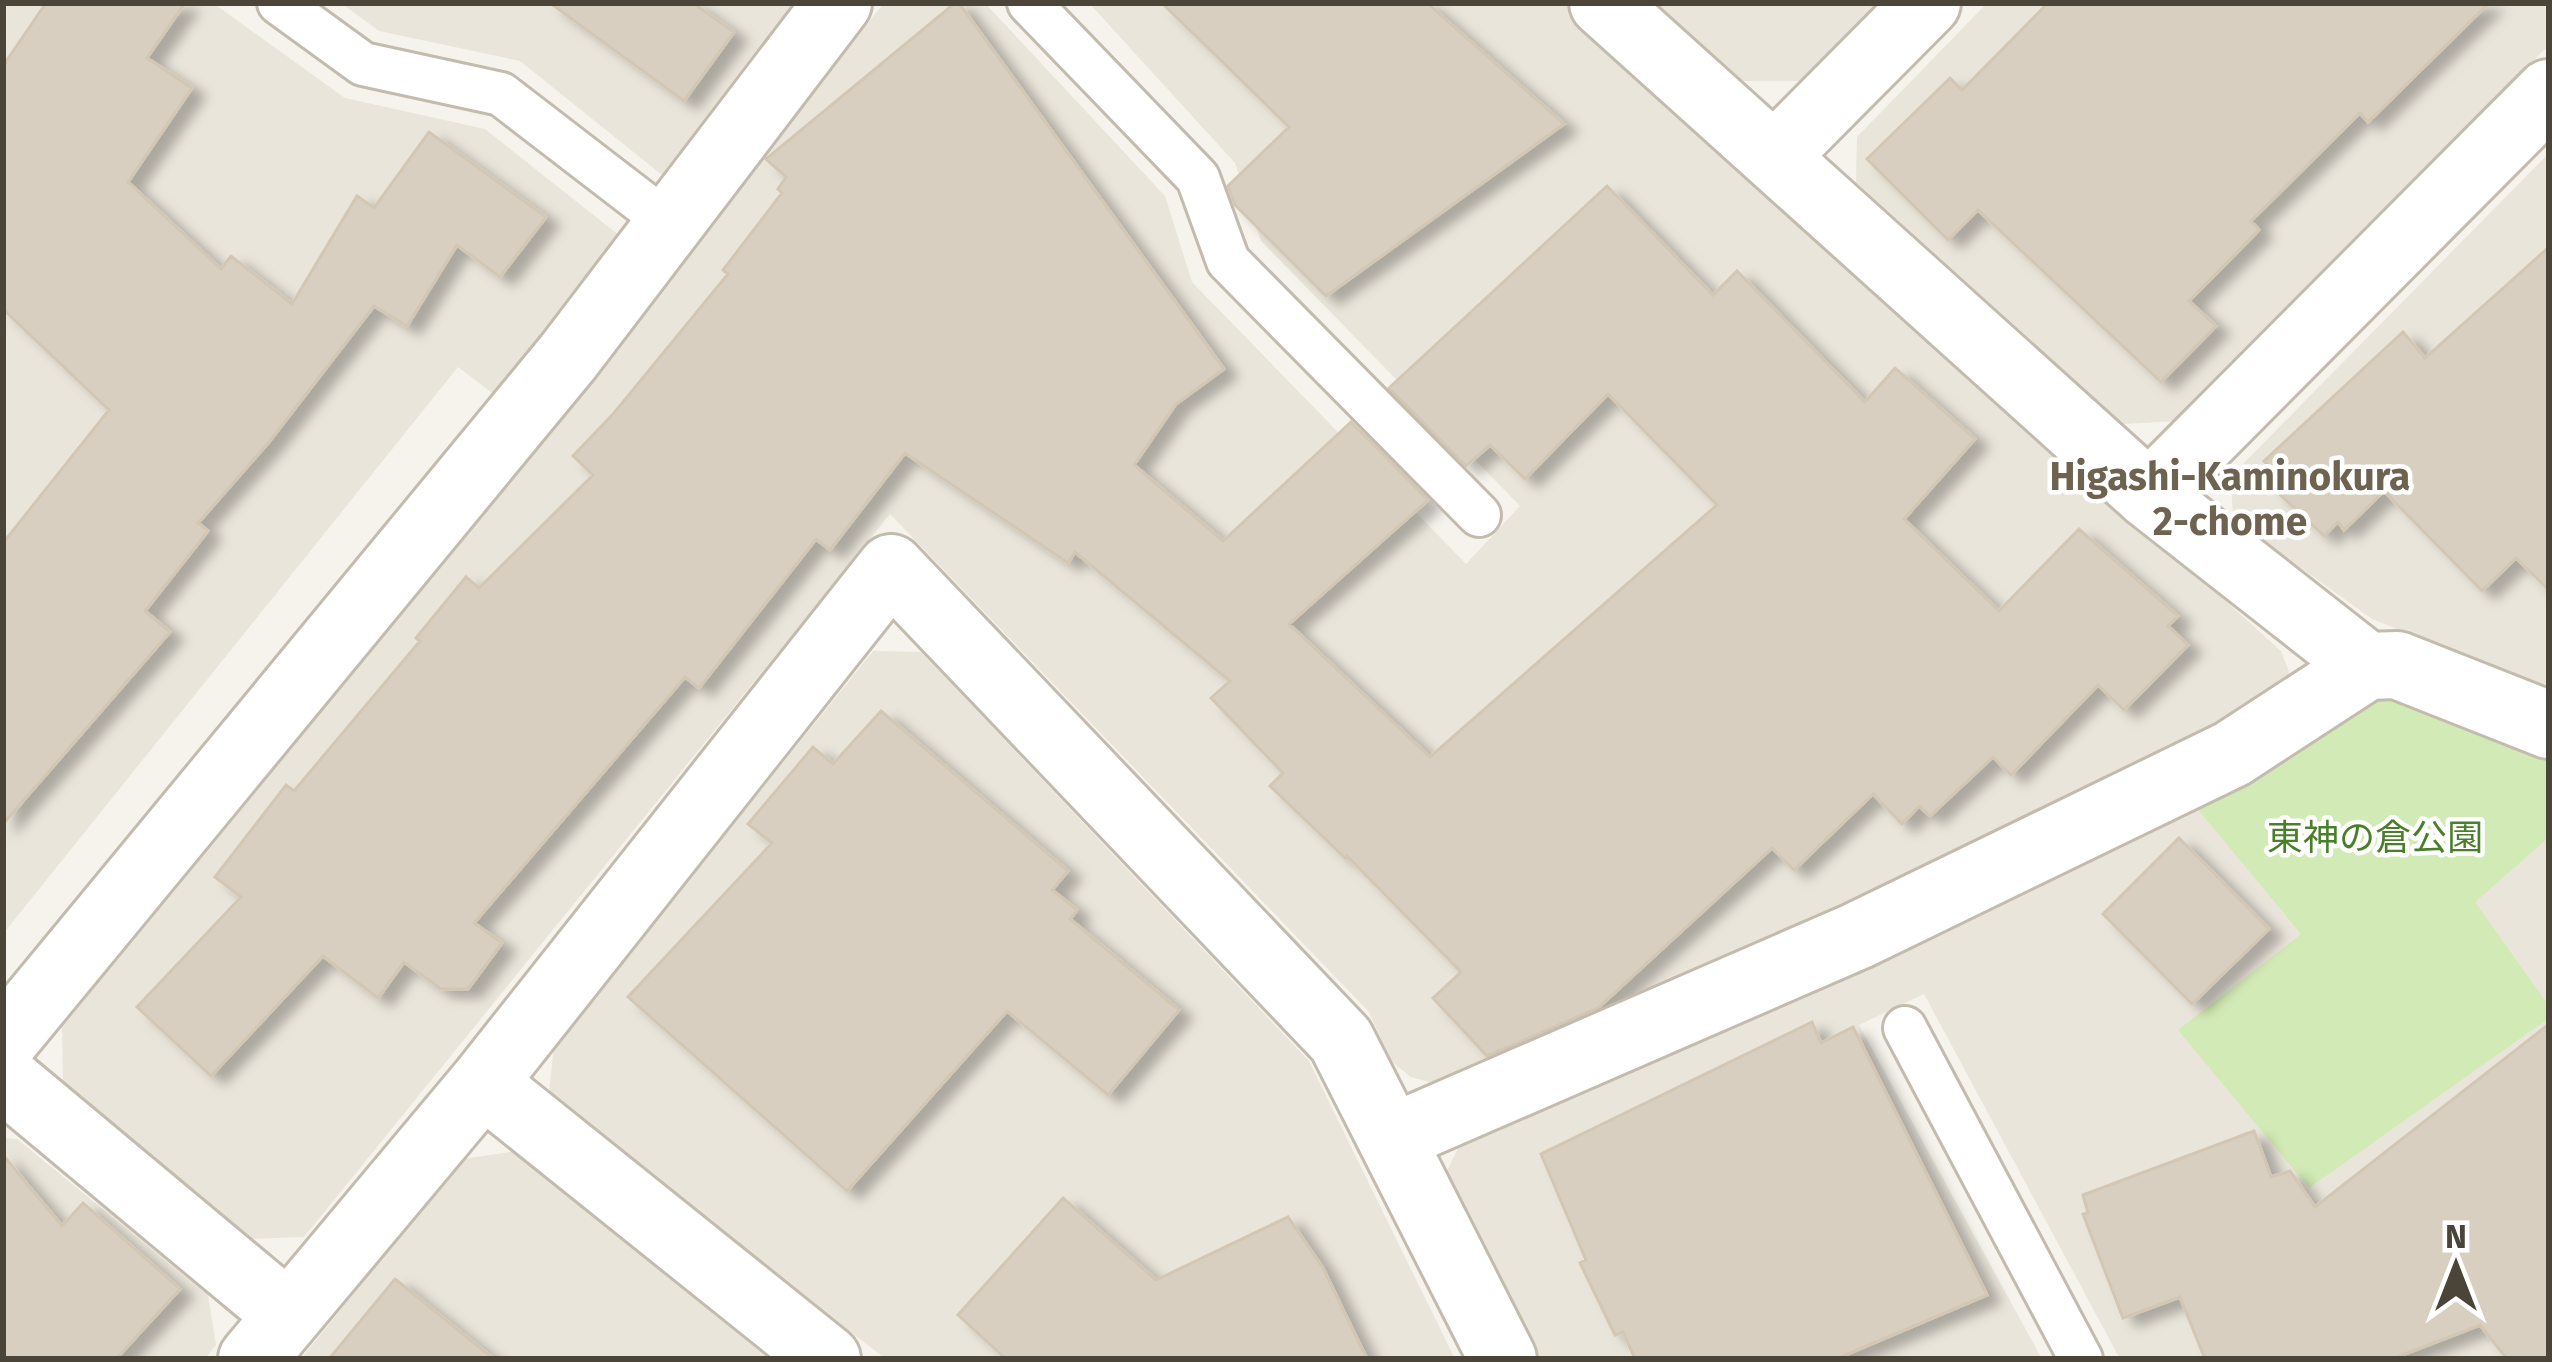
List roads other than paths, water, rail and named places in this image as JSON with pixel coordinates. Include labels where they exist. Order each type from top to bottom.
[{"type":"street","points":[[3,1042],[568,356],[838,3]]},
{"type":"street","points":[[1603,3],[2149,495],[2367,666]]},
{"type":"street","points":[[1775,156],[1927,3]]},
{"type":"street","points":[[2149,495],[2549,93]]},
{"type":"street","points":[[3,1077],[270,1336],[482,1083],[891,568],[1341,1040],[1503,1359]]},
{"type":"street","points":[[1392,1138],[1857,936],[2232,754],[2367,666],[2397,665],[2549,725]]},
{"type":"street","points":[[482,1083],[827,1359]]},
{"type":"lane","points":[[279,3],[363,64],[502,94],[670,224]]},
{"type":"lane","points":[[1029,3],[1198,178],[1228,261],[1479,515]]},
{"type":"lane","points":[[1905,1028],[2080,1359]]},
{"type":"district","name":"Higashi-Kaminokura 2-chome","points":[[2230,500]]},
{"type":"park label","name":"東神の倉公園","points":[[2375,838]]}]
